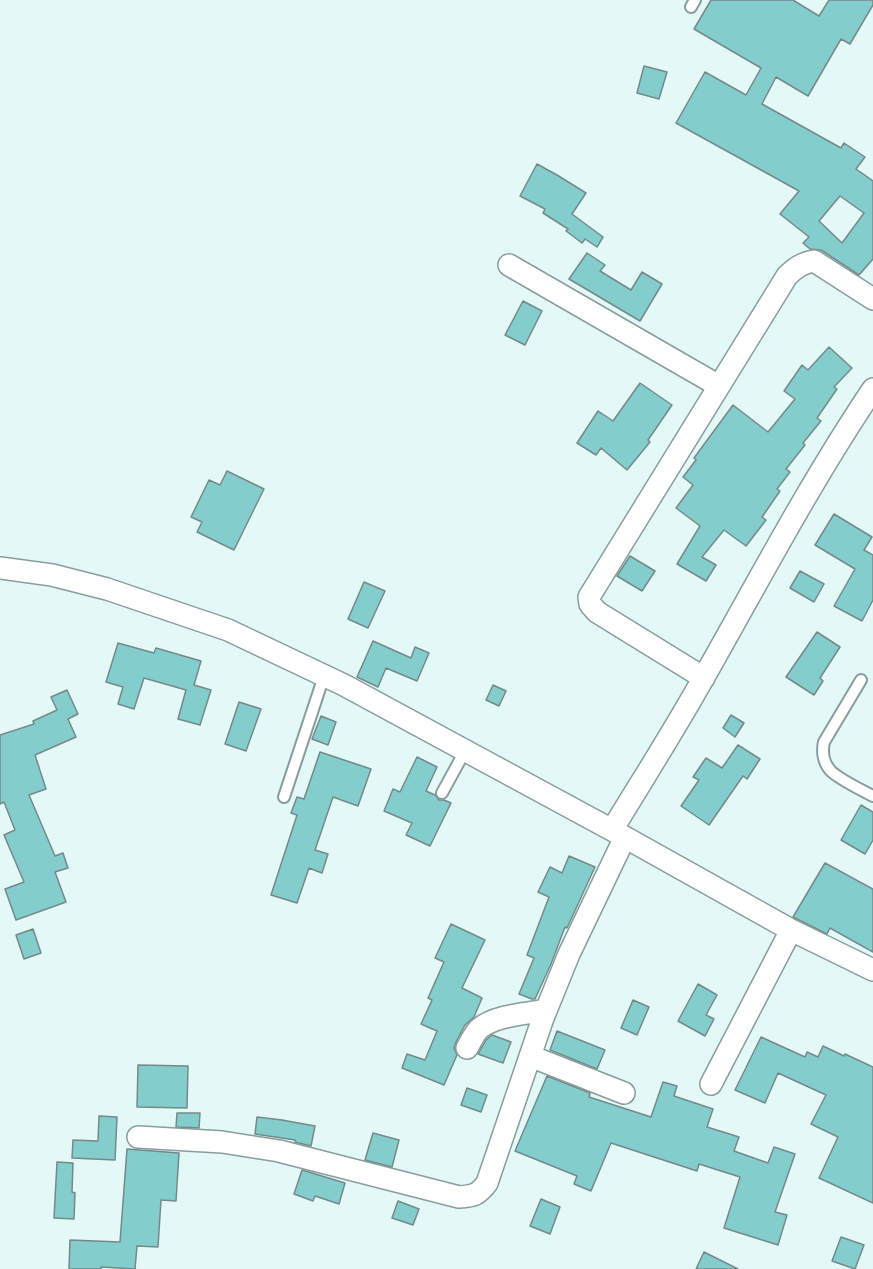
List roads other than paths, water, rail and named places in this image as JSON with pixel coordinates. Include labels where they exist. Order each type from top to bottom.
[{"type":"street","points":[[704,678],[597,612],[588,600],[787,276],[804,263],[814,261],[873,299]]},
{"type":"street","points":[[509,265],[719,386]]},
{"type":"street","points":[[138,1137],[222,1142],[279,1151],[459,1197],[472,1196],[481,1191],[487,1183],[546,1010],[619,833],[739,613],[843,434],[873,389]]},
{"type":"street","points":[[0,568],[52,575],[107,589],[228,630],[324,676],[619,833],[790,930],[873,970]]},
{"type":"street","points":[[711,1084],[790,930]]},
{"type":"street","points":[[467,1048],[478,1030],[485,1025],[506,1017],[546,1010]]},
{"type":"street","points":[[530,1056],[624,1093]]},
{"type":"lane","points":[[284,797],[324,676]]},
{"type":"lane","points":[[861,680],[824,742],[824,760],[830,771],[873,796]]},
{"type":"lane","points":[[442,793],[465,751]]}]
